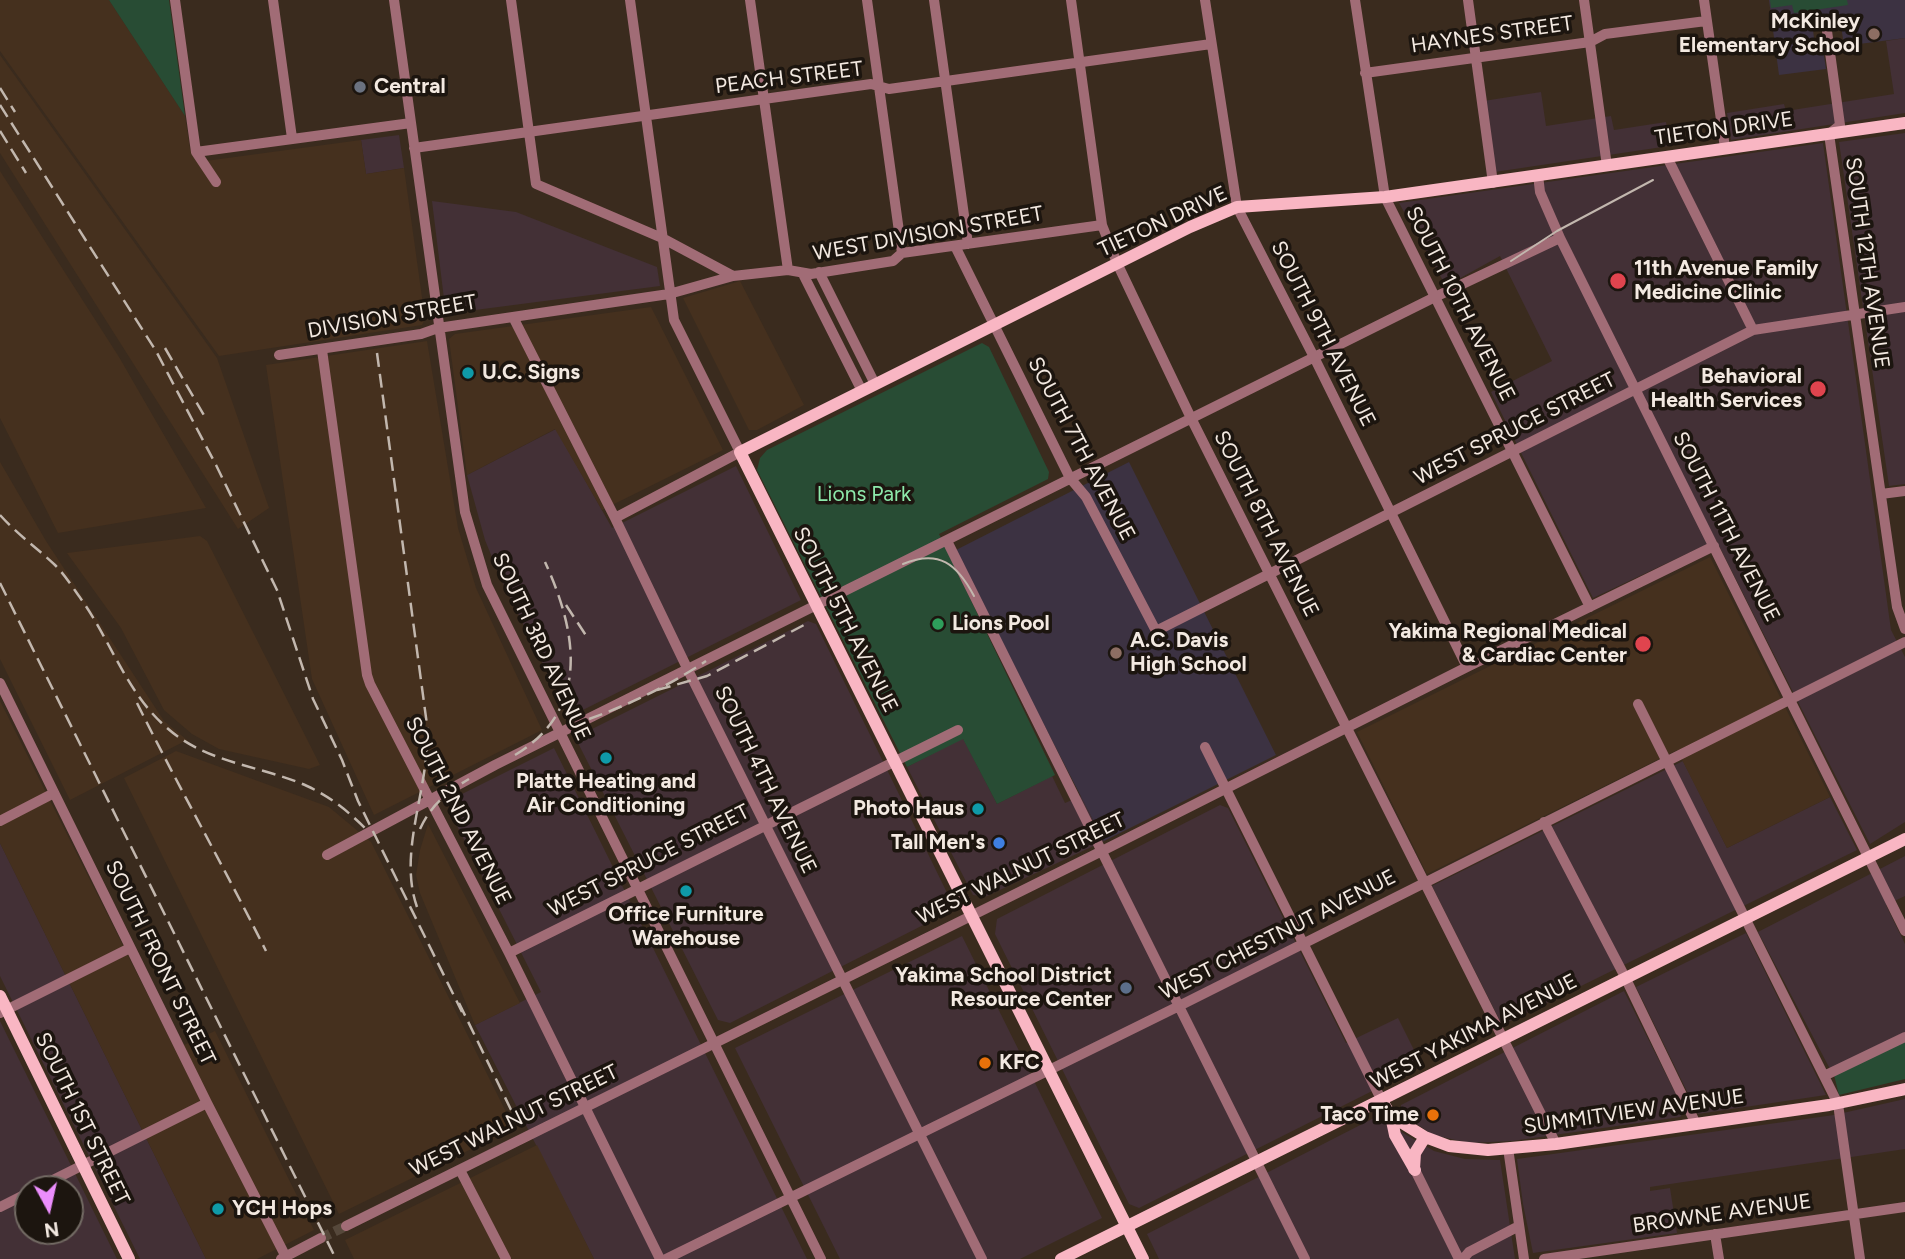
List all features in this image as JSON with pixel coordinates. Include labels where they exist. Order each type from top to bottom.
[{"type":"main road","name":"TIETON DRIVE","points":[[740,452],[1117,263],[1237,207],[1385,197],[1905,122]]},
{"type":"main road","name":"SOUTH 5TH AVENUE","points":[[740,452],[1143,1259]]},
{"type":"main road","name":"WEST YAKIMA AVENUE","points":[[1061,1259],[1905,839]]},
{"type":"main road","name":"SOUTH 1ST STREET","points":[[0,996],[3,1012],[129,1259]]},
{"type":"main road","name":"SUMMITVIEW AVENUE","points":[[1382,1101],[1391,1116],[1425,1136],[1459,1148],[1508,1148],[1556,1144],[1838,1104],[1905,1089]]},
{"type":"main road","points":[[1391,1116],[1395,1135],[1415,1170]]},
{"type":"main road","points":[[1415,1170],[1415,1153],[1425,1136]]},
{"type":"street","points":[[175,0],[195,152],[216,182]]},
{"type":"street","points":[[273,0],[292,138]]},
{"type":"street","name":"SOUTH 3RD AVENUE","points":[[394,0],[438,328],[465,512],[474,547],[487,585],[559,733],[821,1259]]},
{"type":"street","points":[[511,0],[536,184],[662,238],[733,276]]},
{"type":"street","name":"SOUTH 5TH AVENUE","points":[[629,0],[674,320],[740,452]]},
{"type":"street","points":[[750,0],[788,270]]},
{"type":"street","points":[[867,0],[902,253]]},
{"type":"street","points":[[934,0],[968,244]]},
{"type":"street","name":"SOUTH 8TH AVENUE","points":[[1071,0],[1102,225],[1117,263],[1191,418],[1556,1144]]},
{"type":"street","name":"SOUTH 9TH AVENUE","points":[[1205,0],[1237,207],[1467,667]]},
{"type":"street","name":"SOUTH 10TH AVENUE","points":[[1355,0],[1385,197],[1590,607]]},
{"type":"street","points":[[1468,0],[1493,183]]},
{"type":"street","points":[[1584,0],[1607,166]]},
{"type":"street","points":[[1704,0],[1725,148]]},
{"type":"street","name":"HAYNES STREET","points":[[1365,73],[1590,41],[1605,34],[1706,21]]},
{"type":"street","name":"SOUTH 12TH AVENUE","points":[[1827,31],[1840,125],[1829,134],[1881,494],[1905,629]]},
{"type":"street","name":"PEACH STREET","points":[[414,148],[871,84],[889,89],[1211,44]]},
{"type":"street","points":[[195,152],[411,123]]},
{"type":"street","points":[[1667,157],[1752,330]]},
{"type":"street","name":"SOUTH 11TH AVENUE","points":[[1538,175],[1540,192],[1560,238],[1905,931]]},
{"type":"street","name":"WEST DIVISION STREET","points":[[513,317],[669,294],[733,276],[788,270],[803,274],[819,272],[893,261],[902,253],[1102,225]]},
{"type":"street","points":[[327,855],[559,733],[1435,297],[1560,238]]},
{"type":"street","name":"SOUTH 7TH AVENUE","points":[[955,246],[1069,478],[1086,497],[1156,631]]},
{"type":"street","points":[[819,272],[875,384]]},
{"type":"street","points":[[803,274],[862,391]]},
{"type":"street","name":"WEST SPRUCE STREET","points":[[1156,631],[1752,330],[1905,307]]},
{"type":"street","name":"DIVISION STREET","points":[[279,355],[513,317]]},
{"type":"street","name":"SOUTH 4TH AVENUE","points":[[513,317],[982,1259]]},
{"type":"street","name":"SOUTH 2ND AVENUE","points":[[322,350],[367,675],[509,953],[660,1259]]},
{"type":"street","name":"TIETON DRIVE","points":[[615,518],[740,452]]},
{"type":"street","points":[[1881,494],[1905,491]]},
{"type":"street","points":[[947,541],[1306,1259]]},
{"type":"street","name":"WEST WALNUT STREET","points":[[346,1226],[1467,667],[1714,547]]},
{"type":"street","name":"WEST CHESTNUT AVENUE","points":[[666,1259],[1180,1006],[1905,642]]},
{"type":"street","name":"SOUTH FRONT STREET","points":[[0,683],[285,1258]]},
{"type":"street","points":[[1638,704],[1826,1075],[1838,1104],[1860,1259]]},
{"type":"street","name":"WEST SPRUCE STREET","points":[[509,953],[958,730]]},
{"type":"street","points":[[1205,747],[1382,1101]]},
{"type":"street","points":[[0,821],[54,793]]},
{"type":"street","points":[[1544,822],[1625,977],[1696,1124]]},
{"type":"street","points":[[3,1012],[130,948]]},
{"type":"street","points":[[1826,1075],[1905,1037]]},
{"type":"street","points":[[62,1175],[207,1103]]},
{"type":"street","points":[[1508,1148],[1524,1259]]},
{"type":"street","points":[[460,1170],[506,1259]]},
{"type":"street","points":[[1415,1170],[1461,1259],[1469,1252],[1519,1226]]},
{"type":"street","name":"BROWNE AVENUE","points":[[1544,1259],[1905,1207]]},
{"type":"street","points":[[1715,1234],[1719,1259]]},
{"type":"street","points":[[285,1258],[321,1238]]},
{"type":"shaded area","points":[[0,0],[109,0],[185,116],[190,149],[198,162],[361,140],[366,174],[404,168],[425,319],[422,325],[219,356],[0,51]]},
{"type":"shaded area","name":"McKinley Elementary School","points":[[1769,0],[1905,0],[1905,38],[1844,46],[1841,25],[1837,20],[1824,18],[1815,21],[1813,30],[1814,38],[1823,49],[1826,69],[1779,75]]},
{"type":"shaded area","points":[[1905,38],[1905,113],[1731,140],[1727,113],[1784,104],[1786,111],[1894,94],[1886,41]]},
{"type":"shaded area","points":[[0,55],[217,358],[269,508],[238,529],[0,153]]},
{"type":"shaded area","points":[[1541,92],[1546,126],[1611,116],[1614,130],[1666,122],[1669,146],[1488,173],[1477,102]]},
{"type":"shaded area","points":[[1905,133],[1905,484],[1889,486],[1839,142]]},
{"type":"shaded area","points":[[399,135],[404,168],[366,174],[361,140]]},
{"type":"shaded area","points":[[1823,143],[1891,630],[1905,657],[1905,822],[1870,844],[1716,540],[1593,598],[1491,392],[1552,361],[1500,256],[1446,286],[1399,203]]},
{"type":"shaded area","points":[[0,171],[119,357],[206,508],[58,533],[0,418]]},
{"type":"shaded area","points":[[432,201],[516,212],[657,267],[660,286],[452,313],[445,307]]},
{"type":"shaded area","points":[[740,281],[804,405],[757,430],[749,430],[683,298]]},
{"type":"shaded area","points":[[651,307],[723,450],[602,510],[555,429],[467,475],[449,339],[455,334]]},
{"type":"shaded area","points":[[427,341],[458,528],[476,588],[542,730],[374,815],[312,679],[266,365]]},
{"type":"shaded area","points":[[556,429],[612,528],[736,466],[801,600],[569,717],[500,577],[485,540],[467,475]]},
{"type":"shaded area","points":[[0,462],[46,541],[164,721],[187,740],[70,800],[0,659]]},
{"type":"shaded area","name":"A.C. Davis High School","points":[[1129,462],[1276,755],[1104,841],[954,551]]},
{"type":"shaded area","points":[[200,536],[207,541],[320,765],[309,769],[219,749],[192,734],[164,710],[121,628],[67,553]]},
{"type":"shaded area","name":"Yakima Regional Medical & Cardiac Center","points":[[1710,557],[1830,797],[1727,848],[1677,750],[1427,874],[1357,732]]},
{"type":"shaded area","points":[[808,621],[816,624],[951,901],[951,911],[730,1023],[718,1020],[578,743],[578,736]]},
{"type":"shaded area","points":[[0,701],[175,1049],[215,1031],[314,1230],[257,1259],[206,1259],[0,843]]},
{"type":"shaded area","points":[[963,738],[997,804],[1052,776],[1065,803],[1081,796],[1104,841],[985,897],[973,895],[907,767]]},
{"type":"shaded area","points":[[554,748],[807,1259],[594,1259],[475,1025],[541,992],[450,812],[450,806],[462,794]]},
{"type":"shaded area","points":[[176,751],[329,807],[371,842],[514,1128],[339,1214],[124,778]]},
{"type":"shaded area","points":[[1683,761],[1727,848],[1830,797],[1857,850],[1502,1025],[1432,886]]},
{"type":"shaded area","points":[[1220,805],[1228,808],[1346,1043],[1398,1018],[1422,1066],[1139,1208],[1129,1204],[995,934],[997,919]]},
{"type":"shaded area","points":[[428,824],[520,1003],[475,1025],[420,893],[416,875]]},
{"type":"shaded area","points":[[0,843],[206,1259],[140,1259],[0,976]]},
{"type":"shaded area","points":[[1905,856],[1905,896],[1886,905],[1905,944],[1905,1032],[1830,1069],[1758,932]]},
{"type":"shaded area","points":[[1746,933],[1826,1095],[1698,1114],[1636,987]]},
{"type":"shaded area","points":[[962,936],[1102,1218],[1020,1259],[840,1259],[735,1048]]},
{"type":"shaded area","points":[[1624,991],[1685,1112],[1680,1117],[1512,1141],[1469,1143],[1433,1135],[1400,1113],[1401,1105]]},
{"type":"shaded area","points":[[0,1021],[76,1175],[14,1175],[14,1245],[84,1245],[84,1192],[117,1259],[0,1259]]},
{"type":"shaded area","points":[[1905,1099],[1905,1149],[1650,1187],[1650,1191],[1670,1188],[1677,1233],[1533,1253],[1517,1159],[1834,1115]]},
{"type":"shaded area","points":[[1376,1117],[1434,1151],[1465,1159],[1500,1160],[1515,1259],[1159,1259],[1147,1234]]},
{"type":"shaded area","points":[[537,1145],[594,1259],[354,1259],[345,1240]]},
{"type":"green space","points":[[109,0],[169,0],[185,116]]},
{"type":"green space","points":[[1770,0],[1847,0],[1848,5],[1794,13],[1792,5],[1771,8]]},
{"type":"green space","name":"Lions Park","points":[[982,343],[989,347],[1049,472],[1048,479],[939,534],[1055,775],[997,804],[963,739],[907,767],[757,470],[760,458],[767,450]]},
{"type":"green space","points":[[1905,1040],[1905,1079],[1839,1095],[1834,1075]]},
{"type":"tunnel","points":[[321,1238],[346,1226]]},
{"type":"tram line","points":[[1511,261],[1557,231],[1653,180]]},
{"type":"tram line","points":[[903,564],[927,558],[946,562],[961,575],[974,596]]},
{"type":"railway","points":[[0,88],[15,112]]},
{"type":"railway","points":[[0,105],[156,351],[216,465],[277,590],[313,699],[358,801],[462,1012]]},
{"type":"railway","points":[[0,131],[26,173]]},
{"type":"railway","points":[[165,348],[205,417]]},
{"type":"railway","points":[[377,353],[427,725],[427,748],[412,840],[412,885],[417,907]]},
{"type":"railway","points":[[0,515],[66,577],[92,615],[129,682],[166,727],[199,749],[316,790],[339,805],[367,830]]},
{"type":"railway","points":[[515,755],[539,736],[556,715],[566,692],[570,668],[570,642],[564,615],[545,562]]},
{"type":"railway","points":[[0,583],[336,1259]]},
{"type":"railway","points":[[566,605],[587,637]]},
{"type":"railway","points":[[657,690],[707,676],[804,625]]},
{"type":"railway","points":[[589,719],[650,693],[706,661]]},
{"type":"railway","points":[[137,703],[266,951]]},
{"type":"railway","points":[[420,829],[440,800],[469,779]]},
{"type":"railway","points":[[459,1003],[516,1120]]},
{"type":"place","name":"McKinley Elementary School","points":[[1874,34]]},
{"type":"place","name":"Central","points":[[360,87]]},
{"type":"place","name":"11th Avenue Family Medicine Clinic","points":[[1618,281]]},
{"type":"place","name":"U.C. Signs","points":[[468,373]]},
{"type":"place","name":"Behavioral Health Services","points":[[1818,389]]},
{"type":"place","name":"Lions Pool","points":[[938,624]]},
{"type":"place","name":"Yakima Regional Medical & Cardiac Center","points":[[1643,644]]},
{"type":"place","name":"A.C. Davis High School","points":[[1116,653]]},
{"type":"place","name":"Platte Heating and Air Conditioning","points":[[606,758]]},
{"type":"place","name":"Photo Haus","points":[[978,809]]},
{"type":"place","name":"Tall Men's","points":[[999,843]]},
{"type":"place","name":"Office Furniture Warehouse","points":[[686,891]]},
{"type":"place","name":"Yakima School District Resource Center","points":[[1126,988]]},
{"type":"place","name":"KFC","points":[[985,1063]]},
{"type":"place","name":"Taco Time","points":[[1433,1115]]},
{"type":"place","name":"YCH Hops","points":[[218,1209]]}]
